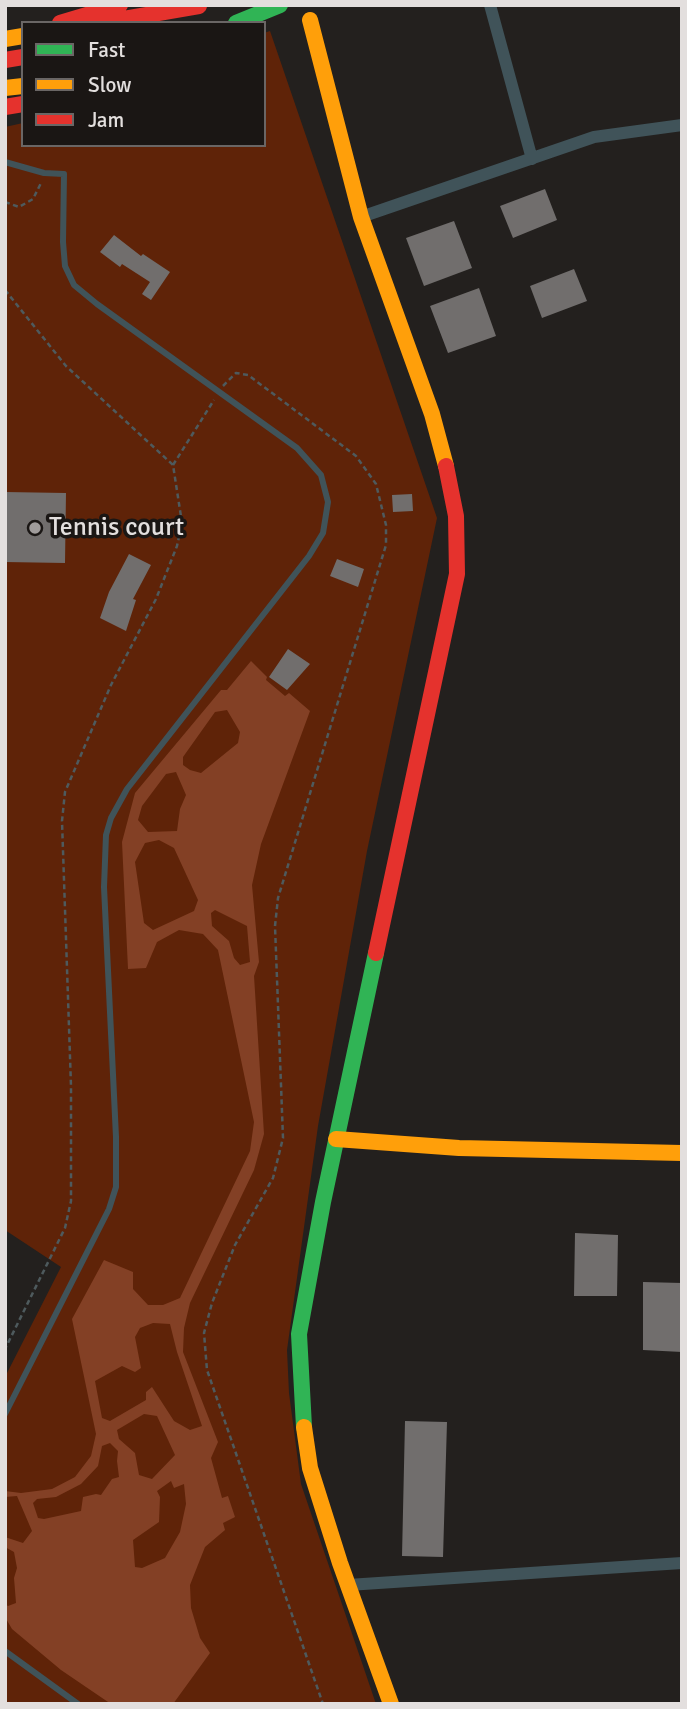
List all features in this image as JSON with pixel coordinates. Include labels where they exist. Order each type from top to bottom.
[{"type":"street","points":[[67,21],[120,5]]},
{"type":"street","points":[[241,21],[280,5]]},
{"type":"street","points":[[490,5],[532,159]]},
{"type":"street","points":[[112,21],[200,6]]},
{"type":"street","points":[[156,21],[200,6]]},
{"type":"street","points":[[310,20],[361,217],[432,414],[456,516],[457,574],[336,1139],[299,1334],[304,1441],[310,1468],[391,1704]]},
{"type":"street","points":[[361,217],[594,136],[682,125]]},
{"type":"street","points":[[336,1139],[459,1148],[682,1153]]},
{"type":"street","points":[[348,1585],[682,1563]]},
{"type":"lane","points":[[5,162],[44,173],[64,174],[62,242],[65,267],[74,285],[298,448],[321,475],[328,502],[324,533],[309,556],[127,789],[111,818],[106,835],[104,887],[116,1187],[109,1209],[5,1414]]},
{"type":"lane","points":[[5,1651],[78,1704]]},
{"type":"path","points":[[5,202],[19,207],[33,199],[44,173]]},
{"type":"path","points":[[5,290],[66,366],[173,465],[182,523],[177,546],[156,599],[111,685],[65,792],[61,821],[71,1086],[71,1201],[65,1228],[5,1349]]},
{"type":"path","points":[[173,465],[219,392],[236,373],[248,375],[356,456],[376,484],[386,525],[386,545],[278,898],[275,926],[284,1138],[273,1178],[235,1245],[212,1303],[204,1333],[207,1370],[323,1704]]},
{"type":"shaded area","points":[[270,31],[437,518],[367,851],[318,1126],[287,1350],[289,1393],[301,1484],[376,1704],[5,1704],[5,1377],[61,1267],[5,1230],[5,127],[21,123],[21,147],[266,147],[266,32]]},
{"type":"shaded area","points":[[251,661],[267,677],[266,680],[285,696],[289,693],[310,711],[261,844],[252,885],[259,962],[254,976],[264,1134],[254,1170],[190,1303],[184,1328],[183,1352],[218,1442],[211,1458],[222,1498],[228,1496],[235,1517],[223,1523],[225,1530],[205,1547],[190,1585],[191,1608],[200,1638],[210,1653],[173,1704],[111,1704],[61,1670],[12,1629],[5,1617],[5,1604],[8,1606],[16,1603],[14,1578],[17,1568],[14,1552],[5,1547],[5,1537],[23,1543],[32,1531],[17,1496],[5,1497],[5,1491],[21,1493],[52,1489],[75,1477],[91,1456],[96,1434],[72,1319],[104,1260],[133,1272],[133,1289],[148,1305],[163,1305],[180,1298],[250,1151],[254,1122],[218,950],[203,934],[179,930],[157,942],[146,968],[128,969],[122,842],[135,793],[221,690],[227,690]],"holes":[[[227,710],[240,732],[238,743],[201,773],[183,765],[183,757],[215,712]],[[176,772],[186,795],[180,809],[177,831],[148,832],[138,820],[142,806],[166,774]],[[159,840],[174,848],[198,900],[194,911],[153,930],[144,923],[135,862],[145,843]],[[215,910],[247,926],[250,962],[240,965],[234,958],[229,941],[212,926],[211,913]],[[153,1323],[170,1324],[202,1426],[190,1430],[174,1421],[152,1387],[146,1392],[146,1400],[110,1421],[102,1418],[95,1381],[122,1366],[135,1372],[141,1368],[135,1337],[140,1328]],[[144,1414],[157,1416],[175,1455],[152,1479],[139,1475],[135,1453],[119,1439],[117,1430]],[[110,1443],[118,1451],[119,1477],[112,1479],[101,1495],[83,1497],[81,1511],[38,1518],[33,1503],[37,1499],[56,1497],[81,1484],[98,1466],[102,1446]],[[171,1481],[174,1488],[184,1484],[186,1504],[180,1532],[165,1558],[142,1568],[135,1567],[133,1540],[159,1522],[160,1497],[157,1491]]]},
{"type":"building","points":[[545,189],[557,220],[513,238],[500,206]]},
{"type":"building","points":[[454,221],[472,268],[424,286],[406,238]]},
{"type":"building","points":[[114,235],[141,256],[143,254],[170,272],[151,300],[142,294],[150,282],[122,264],[120,267],[100,252]]},
{"type":"building","points":[[574,269],[587,301],[542,318],[530,286]]},
{"type":"building","points":[[479,288],[496,336],[448,353],[430,306]]},
{"type":"building","name":"Tennis court","points":[[5,492],[66,493],[65,563],[5,562]]},
{"type":"building","points":[[412,494],[413,511],[393,512],[392,495]]},
{"type":"building","points":[[129,554],[151,565],[133,599],[136,600],[126,631],[100,618],[109,592]]},
{"type":"building","points":[[337,559],[364,569],[358,587],[330,576]]},
{"type":"building","points":[[288,649],[310,664],[287,690],[269,677]]},
{"type":"building","points":[[575,1233],[618,1235],[617,1296],[574,1296]]},
{"type":"building","points":[[643,1282],[682,1283],[682,1352],[643,1350]]},
{"type":"building","points":[[405,1421],[447,1422],[443,1557],[402,1556]]},
{"type":"traffic: fast","points":[[241,21],[280,5]]},
{"type":"traffic: fast","points":[[304,1427],[299,1334],[323,1202],[376,953]]},
{"type":"traffic: slow","points":[[310,20],[361,217],[432,414],[446,466]]},
{"type":"traffic: slow","points":[[5,39],[21,36]]},
{"type":"traffic: slow","points":[[5,88],[21,86]]},
{"type":"traffic: slow","points":[[336,1139],[459,1148],[682,1153]]},
{"type":"traffic: slow","points":[[304,1427],[310,1468],[340,1563],[391,1704]]},
{"type":"traffic: jam","points":[[67,21],[120,5]]},
{"type":"traffic: jam","points":[[112,21],[199,6]]},
{"type":"traffic: jam","points":[[5,60],[21,57]]},
{"type":"traffic: jam","points":[[5,107],[21,104]]},
{"type":"traffic: jam","points":[[376,953],[457,574],[456,516],[446,466]]},
{"type":"place","name":"Tennis court","points":[[35,528]]}]
